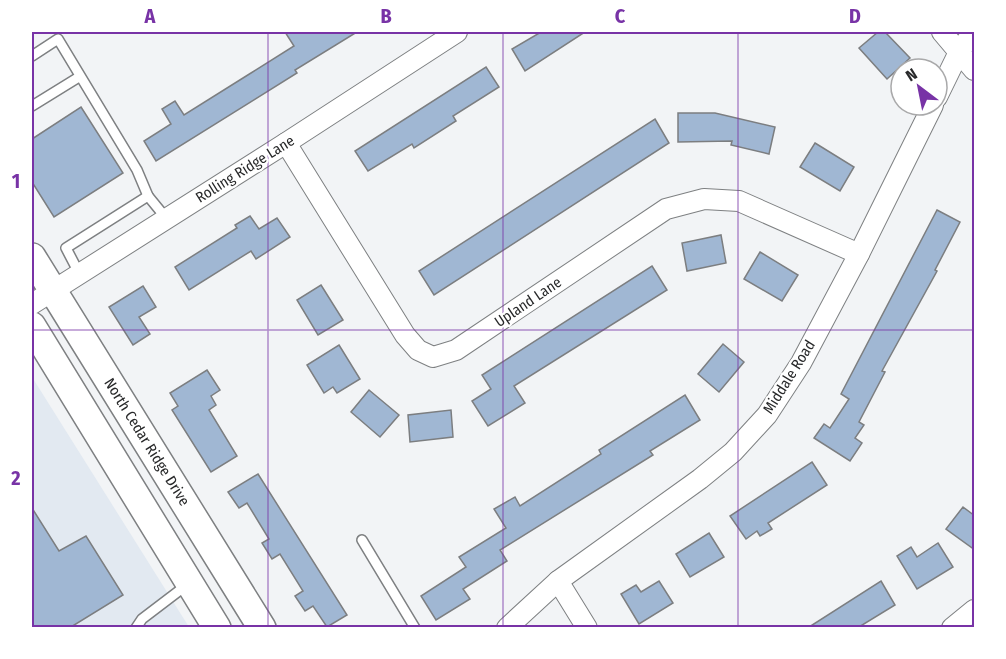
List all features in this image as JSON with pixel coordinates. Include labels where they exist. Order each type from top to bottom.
[{"type":"main road","name":"North Cedar Ridge Drive","points":[[32,257],[42,297],[262,627]]},
{"type":"main road","points":[[32,326],[217,627]]},
{"type":"street","name":"Rolling Ridge Lane","points":[[42,297],[457,32]]},
{"type":"street","points":[[942,32],[975,70]]},
{"type":"street","points":[[949,72],[959,52],[973,32]]},
{"type":"street","name":"Middale Road","points":[[507,627],[558,581],[700,480],[733,452],[760,422],[801,363],[859,254],[927,117]]},
{"type":"street","name":"Upland Lane","points":[[286,143],[405,335],[418,350],[433,357],[456,350],[666,209],[704,200],[739,201],[859,254]]},
{"type":"street","points":[[558,581],[587,627]]},
{"type":"street","points":[[952,627],[975,610]]},
{"type":"lane","points":[[32,56],[58,39],[136,170],[148,196],[166,218]]},
{"type":"lane","points":[[32,106],[79,77]]},
{"type":"lane","points":[[79,273],[66,248],[148,196]]},
{"type":"lane","points":[[362,540],[416,627]]},
{"type":"lane","points":[[136,627],[145,623],[190,583]]},
{"type":"shaded area","points":[[32,377],[189,627],[32,627]]},
{"type":"building","points":[[285,32],[357,32],[295,70],[297,73],[156,161],[144,141],[171,124],[162,109],[175,101],[184,115],[294,46]]},
{"type":"building","points":[[541,32],[585,32],[525,71],[512,49]]},
{"type":"building","points":[[878,32],[885,32],[909,57],[889,57],[889,77],[887,79],[859,48]]},
{"type":"building","points":[[486,67],[499,87],[453,116],[456,121],[414,148],[412,144],[368,171],[355,151]]},
{"type":"building","points":[[81,107],[123,173],[54,217],[32,182],[32,139]]},
{"type":"building","points":[[678,113],[715,113],[775,127],[769,154],[731,145],[732,141],[678,142]]},
{"type":"building","points":[[655,119],[669,143],[434,295],[419,271]]},
{"type":"building","points":[[815,143],[854,167],[840,191],[800,167]]},
{"type":"building","points":[[937,210],[960,222],[935,270],[937,271],[882,371],[885,372],[859,422],[864,425],[855,438],[862,443],[850,461],[814,438],[824,424],[830,428],[849,399],[841,394]]},
{"type":"building","points":[[250,216],[259,229],[277,218],[290,237],[256,259],[251,251],[189,290],[175,267],[237,228],[235,225]]},
{"type":"building","points":[[721,235],[726,263],[687,271],[682,243]]},
{"type":"building","points":[[760,252],[798,275],[782,301],[744,279]]},
{"type":"building","points":[[652,266],[667,290],[514,386],[525,403],[488,426],[472,401],[491,389],[482,375]]},
{"type":"building","points":[[321,285],[343,320],[318,335],[297,300]]},
{"type":"building","points":[[143,286],[156,307],[139,317],[150,334],[133,345],[109,307]]},
{"type":"building","points":[[723,344],[744,362],[719,392],[698,374]]},
{"type":"building","points":[[339,345],[360,379],[337,393],[333,387],[324,393],[307,365]]},
{"type":"building","points":[[207,370],[220,390],[211,396],[216,405],[209,410],[237,456],[211,472],[172,410],[178,406],[170,393]]},
{"type":"building","points":[[369,390],[399,415],[380,437],[351,412]]},
{"type":"building","points":[[685,395],[700,420],[650,451],[653,455],[500,550],[507,561],[463,589],[470,599],[436,620],[421,596],[466,567],[459,557],[506,528],[494,509],[515,497],[520,506],[601,454],[599,450]]},
{"type":"building","points":[[451,410],[453,437],[410,442],[408,415]]},
{"type":"building","points":[[812,462],[827,485],[768,523],[772,529],[760,536],[757,531],[746,539],[730,516]]},
{"type":"building","points":[[258,474],[347,615],[327,627],[313,606],[305,611],[295,596],[303,591],[280,554],[272,559],[262,543],[269,539],[247,503],[239,508],[228,492]]},
{"type":"building","points":[[963,507],[975,516],[975,550],[946,529]]},
{"type":"building","points":[[32,508],[59,551],[86,536],[123,595],[71,627],[32,627]]},
{"type":"building","points":[[709,533],[724,557],[690,577],[676,554]]},
{"type":"building","points":[[938,543],[953,567],[917,589],[897,556],[911,547],[917,557]]},
{"type":"building","points":[[659,581],[673,603],[639,624],[621,594],[636,585],[641,592]]},
{"type":"building","points":[[881,581],[895,605],[859,627],[809,627]]}]
